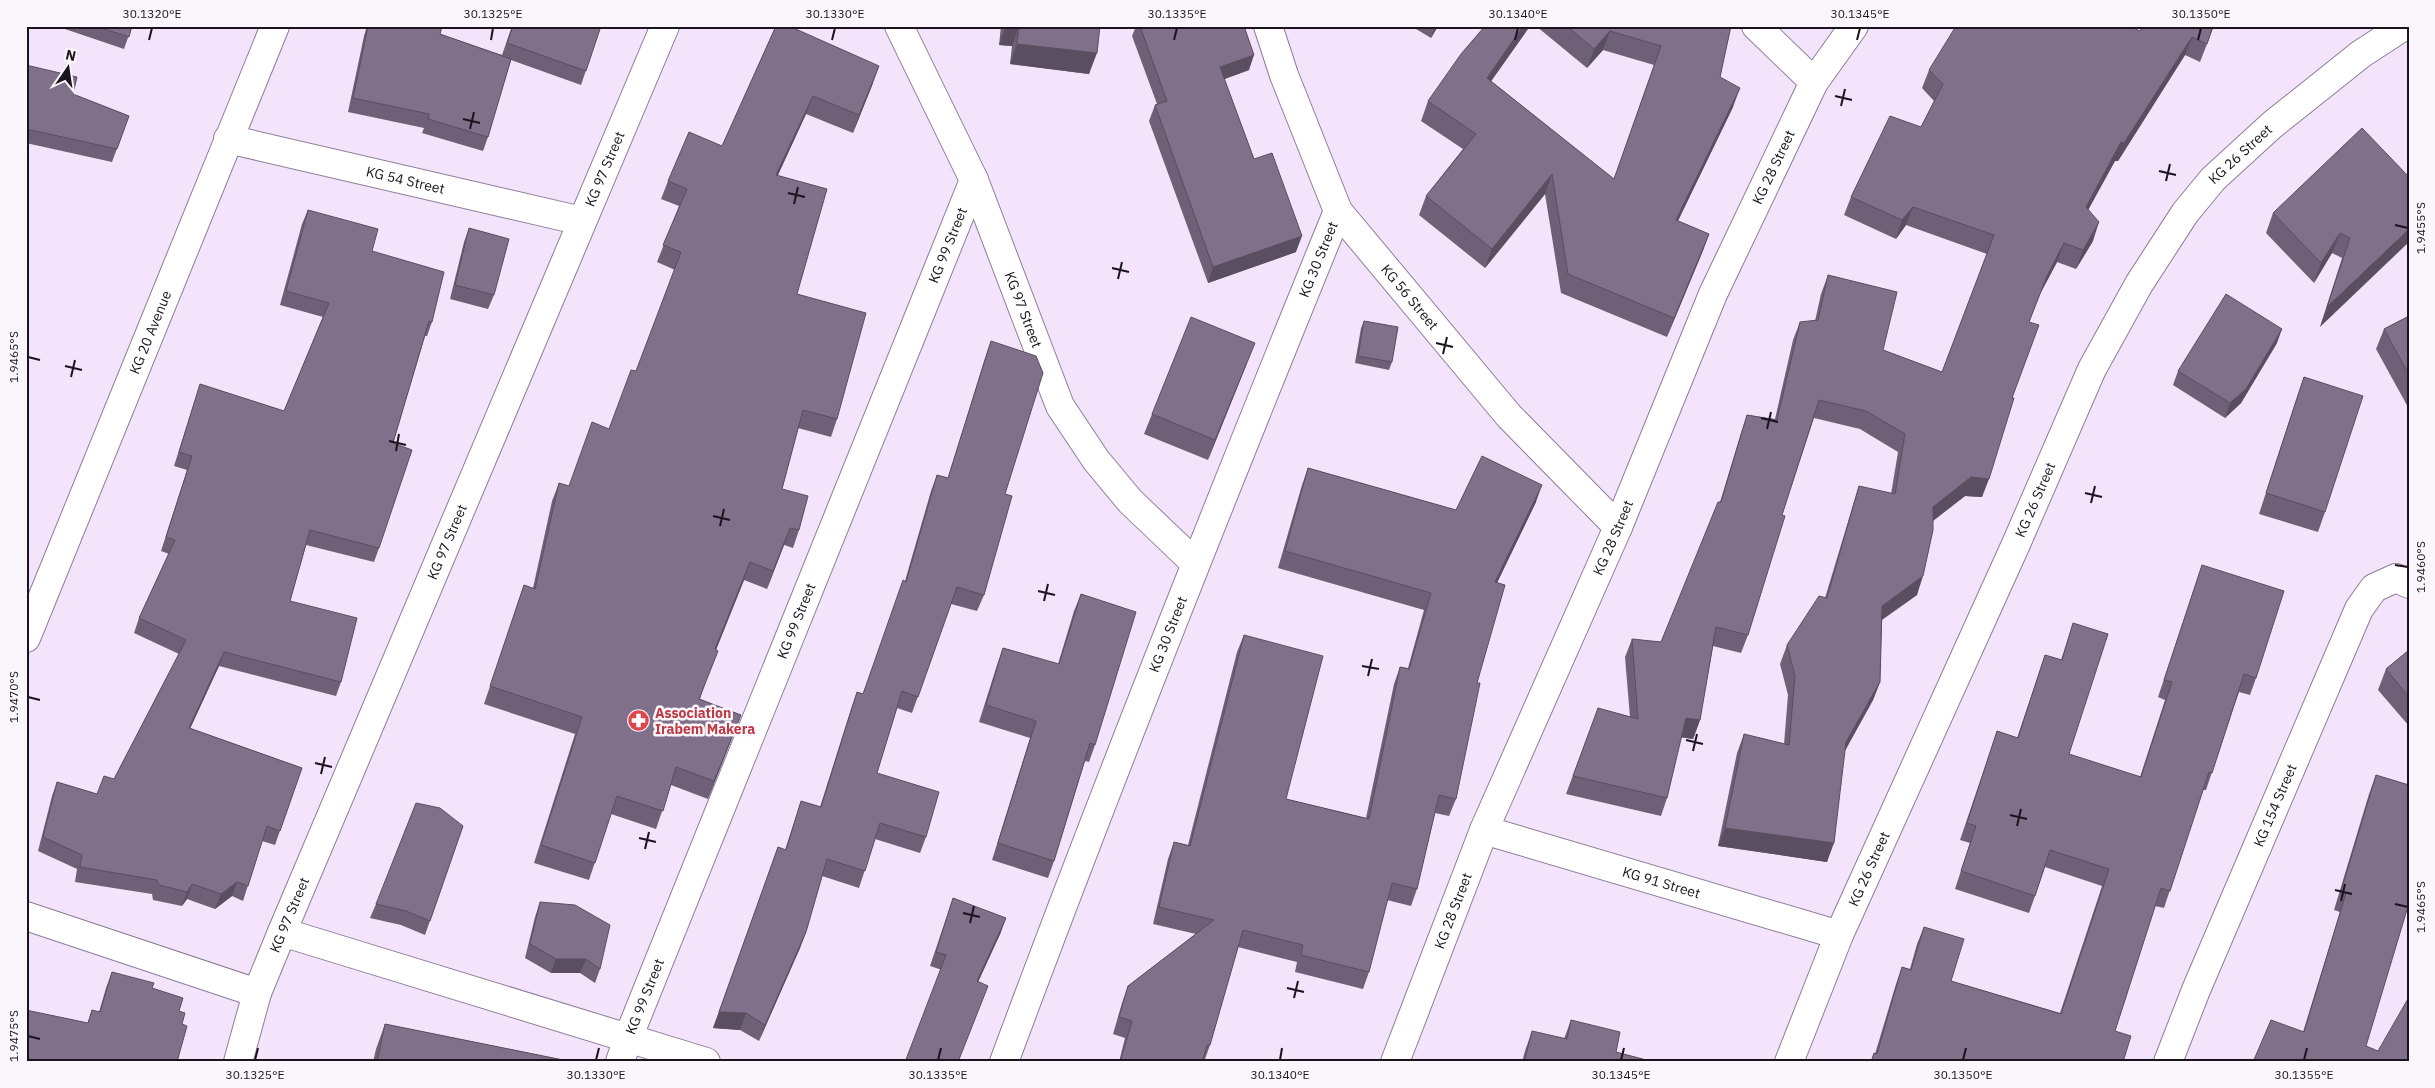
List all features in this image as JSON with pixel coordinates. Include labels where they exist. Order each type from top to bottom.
[{"type":"street","name":"KG 20 Avenue","points":[[26,638],[34,597],[275,26]]},
{"type":"street","name":"KG 97 Street","points":[[238,1062],[257,993],[282,932],[665,26]]},
{"type":"street","name":"KG 97 Street","points":[[899,26],[974,180],[1060,406],[1096,460],[1130,501],[1195,562]]},
{"type":"street","name":"KG 56 Street","points":[[1268,26],[1284,75],[1338,211],[1509,416],[1618,527]]},
{"type":"street","points":[[1756,26],[1814,82]]},
{"type":"street","name":"KG 28 Street","points":[[1395,1062],[1484,830],[1618,527],[1713,294],[1814,82],[1854,26]]},
{"type":"street","name":"KG 26 Street","points":[[1789,1062],[1839,935],[2016,544],[2092,369],[2139,284],[2185,213],[2213,179],[2272,125],[2361,54],[2404,26]]},
{"type":"street","name":"KG 54 Street","points":[[228,139],[582,222]]},
{"type":"street","name":"KG 99 Street","points":[[624,1050],[974,180]]},
{"type":"street","name":"KG 30 Street","points":[[1004,1062],[1093,823],[1195,562],[1338,211]]},
{"type":"street","name":"KG 154 Street","points":[[2168,1062],[2196,990],[2359,609],[2374,588],[2396,578],[2409,584]]},
{"type":"street","name":"KG 91 Street","points":[[1484,830],[1839,935]]},
{"type":"street","points":[[26,916],[257,993]]},
{"type":"street","points":[[282,932],[624,1050],[706,1062]]},
{"type":"building","points":[[95,26],[132,26],[129,37]]},
{"type":"building","points":[[368,26],[442,26],[440,34],[511,59],[488,137],[428,119],[429,114],[353,98]]},
{"type":"building","points":[[513,26],[601,26],[586,71],[507,43]]},
{"type":"building","points":[[776,26],[789,26],[879,66],[859,115],[813,96],[776,175],[827,189],[797,294],[866,313],[837,419],[803,410],[782,489],[808,496],[799,530],[790,528],[773,571],[750,562],[715,649],[718,651],[699,699],[741,715],[714,781],[676,767],[663,811],[617,796],[595,863],[541,845],[582,717],[490,686],[524,585],[535,589],[559,483],[569,486],[592,422],[609,429],[631,370],[636,371],[681,252],[663,245],[687,189],[668,181],[689,132],[722,146]]},
{"type":"building","points":[[1019,26],[1100,26],[1097,53],[1017,44]]},
{"type":"building","points":[[1140,26],[1244,26],[1254,55],[1220,67],[1254,159],[1272,153],[1302,236],[1213,267],[1155,105],[1167,101]]},
{"type":"building","points":[[1485,26],[1523,26],[1487,78],[1614,179],[1661,46],[1610,31],[1594,49],[1567,26],[1731,26],[1720,77],[1740,88],[1676,220],[1709,234],[1674,318],[1568,274],[1552,174],[1492,249],[1426,196],[1476,134],[1428,101],[1461,54]]},
{"type":"building","points":[[1956,26],[2130,26],[2140,31],[2142,26],[2213,26],[2207,44],[2192,37],[2124,143],[2121,142],[2086,207],[2099,222],[2083,250],[2064,243],[2047,276],[2029,322],[2039,325],[2012,398],[2014,398],[1989,479],[1971,477],[1933,507],[1933,530],[1923,576],[1882,606],[1880,682],[1846,742],[1834,843],[1725,828],[1744,734],[1789,745],[1795,676],[1787,645],[1819,596],[1827,598],[1859,486],[1895,494],[1905,434],[1866,411],[1819,400],[1782,515],[1785,516],[1748,635],[1716,627],[1700,720],[1686,718],[1667,798],[1573,776],[1598,708],[1638,719],[1632,639],[1661,642],[1718,502],[1721,502],[1747,415],[1777,420],[1800,322],[1818,320],[1828,275],[1897,292],[1883,350],[1942,372],[1994,235],[1913,207],[1902,220],[1851,197],[1890,116],[1921,127],[1943,84],[1929,70]]},
{"type":"building","points":[[26,65],[77,77],[73,94],[129,116],[117,149],[26,129]]},
{"type":"building","points":[[2362,128],[2409,177],[2409,229],[2327,307],[2350,238],[2340,233],[2321,263],[2273,213]]},
{"type":"building","points":[[308,210],[378,229],[372,251],[444,272],[432,322],[429,321],[393,443],[412,450],[379,548],[310,530],[290,601],[357,618],[341,682],[224,652],[189,728],[302,768],[280,831],[267,826],[248,886],[237,882],[221,894],[192,884],[187,892],[159,885],[157,880],[80,867],[82,855],[43,837],[57,782],[97,794],[104,776],[114,779],[186,640],[139,618],[175,540],[166,537],[192,456],[179,452],[200,384],[284,411],[329,303],[286,291]]},
{"type":"building","points":[[469,228],[509,239],[494,295],[455,285]]},
{"type":"building","points":[[2226,294],[2282,329],[2246,389],[2230,403],[2178,371]]},
{"type":"building","points":[[2409,316],[2409,375],[2384,329]]},
{"type":"building","points":[[1191,317],[1255,343],[1215,440],[1152,414]]},
{"type":"building","points":[[1364,321],[1398,327],[1392,362],[1358,356]]},
{"type":"building","points":[[991,341],[1036,356],[1043,373],[1005,494],[1012,496],[984,595],[957,587],[918,697],[902,691],[877,773],[939,792],[926,837],[880,823],[865,871],[827,859],[806,932],[765,1025],[746,1013],[719,1012],[778,847],[786,850],[801,801],[821,807],[857,692],[863,694],[903,580],[906,582],[937,475],[948,478]]},
{"type":"building","points":[[2304,377],[2363,396],[2325,512],[2266,493]]},
{"type":"building","points":[[1482,456],[1542,485],[1495,582],[1505,585],[1477,683],[1480,683],[1456,799],[1439,795],[1417,889],[1392,883],[1369,972],[1301,955],[1303,945],[1243,930],[1210,1045],[1207,1045],[1202,1062],[1120,1062],[1132,1021],[1119,1017],[1128,986],[1214,920],[1159,907],[1174,842],[1190,846],[1244,635],[1323,656],[1286,799],[1369,819],[1400,667],[1409,669],[1431,593],[1285,551],[1308,468],[1456,510]]},
{"type":"building","points":[[2202,565],[2284,591],[2256,678],[2244,674],[2212,773],[2209,772],[2170,891],[2161,888],[2115,1031],[2131,1036],[2123,1062],[1871,1062],[1874,1053],[1877,1054],[1902,967],[1911,970],[1924,927],[1964,939],[1951,981],[2061,1014],[2109,869],[2050,850],[2035,896],[1961,871],[1976,826],[1967,823],[1997,731],[2018,738],[2045,655],[2062,660],[2073,623],[2108,634],[2069,754],[2141,777],[2172,682],[2164,680]]},
{"type":"building","points":[[1081,594],[1136,612],[1095,745],[1090,743],[1054,861],[998,843],[1036,721],[986,705],[1003,648],[1059,664]]},
{"type":"building","points":[[2409,650],[2409,697],[2386,669]]},
{"type":"building","points":[[2376,775],[2409,785],[2409,903],[2366,1046],[2378,1051],[2409,997],[2409,1062],[2253,1062],[2271,1020],[2304,1032],[2346,893],[2341,891]]},
{"type":"building","points":[[416,803],[440,808],[463,826],[430,921],[406,911],[376,904]]},
{"type":"building","points":[[953,898],[1006,918],[977,981],[988,986],[958,1062],[905,1062],[946,955],[936,952]]},
{"type":"building","points":[[540,902],[575,905],[610,925],[600,969],[586,959],[556,959],[530,944]]},
{"type":"building","points":[[112,972],[154,983],[152,988],[183,998],[179,1011],[185,1013],[182,1024],[187,1026],[177,1062],[26,1062],[26,1010],[88,1023],[92,1010],[100,1012]]},
{"type":"building","points":[[1571,1020],[1620,1032],[1616,1052],[1654,1062],[1524,1062],[1532,1031],[1567,1039]]},
{"type":"building","points":[[385,1024],[573,1062],[377,1062]]},
{"type":"place","name":"Association Irabem Makera","points":[[639,721]]}]
